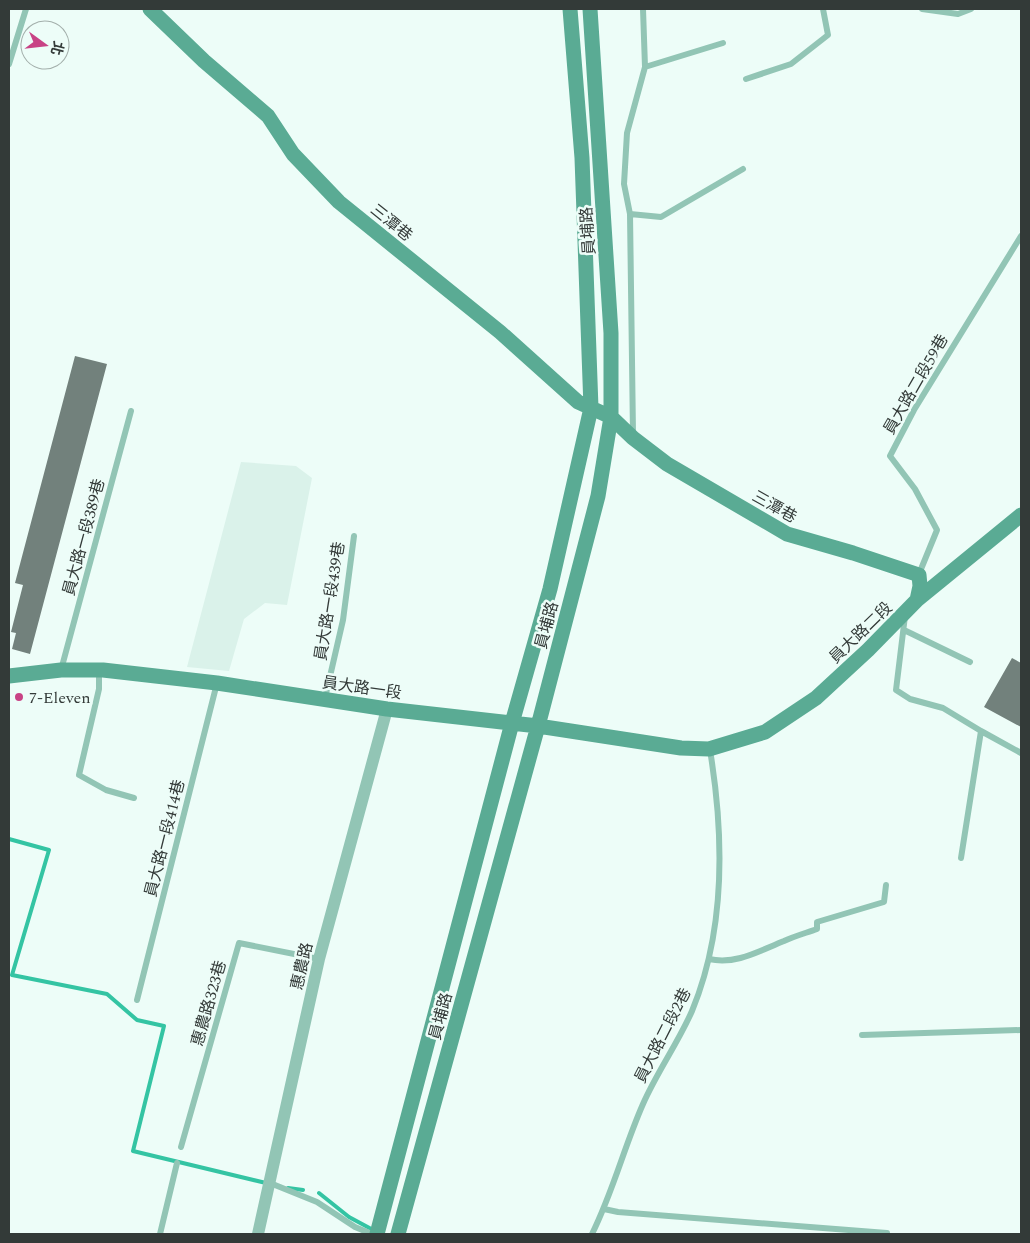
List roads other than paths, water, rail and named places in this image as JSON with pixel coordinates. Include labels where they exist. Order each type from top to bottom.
[{"type":"street","name":"三潭巷","points":[[150,9],[204,61],[268,116],[293,154],[339,202],[500,332],[578,402],[611,418],[667,464],[787,534],[919,575]]},
{"type":"street","name":"員埔路","points":[[377,1234],[512,723],[550,590],[591,408],[582,158],[570,9]]},
{"type":"street","name":"員埔路","points":[[398,1234],[538,726],[598,496],[611,418],[611,333],[590,9]]},
{"type":"street","name":"員大路二段","points":[[709,749],[766,732],[816,698],[868,650],[917,600],[1021,515]]},
{"type":"street","points":[[917,600],[920,586],[919,575]]},
{"type":"street","name":"員大路一段","points":[[9,676],[61,670],[99,670],[217,683],[387,709],[538,726],[681,748],[709,749]]},
{"type":"street","name":"惠農路","points":[[258,1234],[319,959],[387,709]]},
{"type":"lane","points":[[9,64],[26,9]]},
{"type":"lane","points":[[633,438],[630,214],[624,184],[627,134],[646,67],[644,9]]},
{"type":"lane","points":[[746,78],[791,64],[828,35],[823,9]]},
{"type":"lane","points":[[922,9],[958,14],[971,9]]},
{"type":"lane","points":[[646,67],[723,43]]},
{"type":"lane","points":[[630,214],[661,217],[743,169]]},
{"type":"lane","name":"員大路二段59巷","points":[[919,575],[937,530],[916,490],[890,456],[914,410],[1021,236]]},
{"type":"lane","name":"員大路一段389巷","points":[[61,670],[130,411]]},
{"type":"lane","name":"員大路一段439巷","points":[[325,700],[343,620],[354,536]]},
{"type":"lane","points":[[906,612],[896,690],[910,699],[944,708],[1021,753]]},
{"type":"lane","points":[[904,630],[970,662]]},
{"type":"lane","points":[[99,670],[98,689],[79,775],[106,790],[134,798]]},
{"type":"lane","name":"員大路一段414巷","points":[[137,1000],[217,683]]},
{"type":"lane","points":[[961,858],[981,731]]},
{"type":"lane","name":"員大路二段2巷","points":[[592,1234],[604,1209],[642,1105],[691,1013],[699,994],[709,958],[718,888],[720,845],[717,798],[709,749]]},
{"type":"lane","points":[[709,958],[727,961],[743,958],[787,939],[817,930],[817,922],[884,902],[886,885]]},
{"type":"lane","name":"惠農路323巷","points":[[181,1147],[239,943],[319,959]]},
{"type":"lane","points":[[862,1035],[1021,1030]]},
{"type":"lane","points":[[160,1234],[177,1163]]},
{"type":"lane","points":[[270,1183],[317,1202],[355,1227],[372,1234]]},
{"type":"lane","points":[[604,1209],[618,1212],[887,1233]]},
{"type":"waterway","points":[[9,839],[49,850],[12,975],[107,994],[137,1020],[164,1026],[133,1151],[266,1183]]},
{"type":"waterway","points":[[288,1188],[303,1190]]},
{"type":"waterway","points":[[319,1193],[349,1217],[375,1231]]},
{"type":"place","name":"7-Eleven","points":[[19,697]]}]
